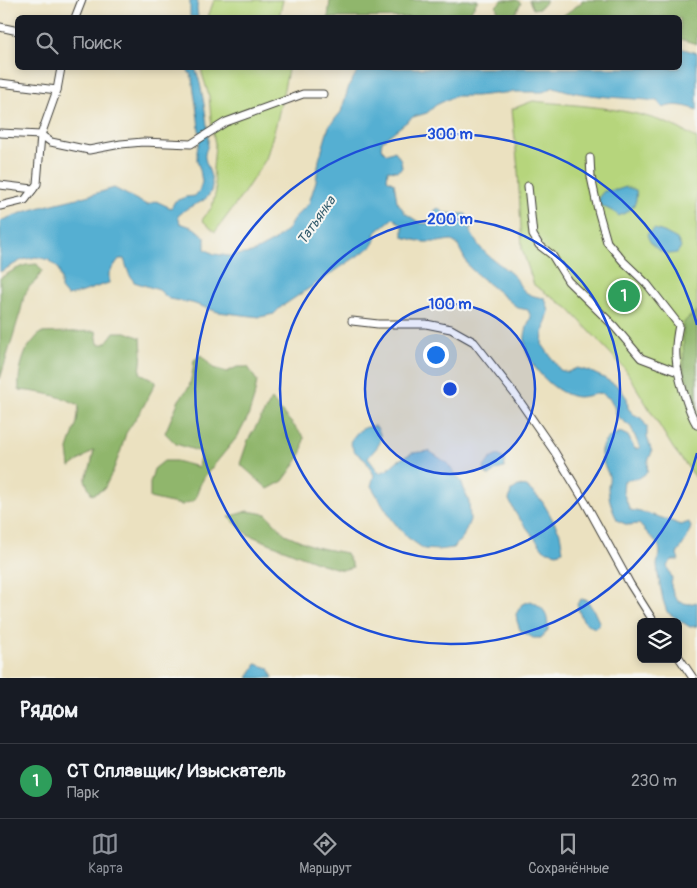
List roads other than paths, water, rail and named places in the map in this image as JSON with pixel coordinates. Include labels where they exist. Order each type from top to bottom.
[{"type":"street","points":[[76,15],[82,0]]},
{"type":"street","points":[[0,28],[15,30]]},
{"type":"street","points":[[0,206],[26,200],[37,184],[41,135],[57,90],[61,70]]},
{"type":"street","points":[[0,83],[57,90]]},
{"type":"street","points":[[0,133],[41,135],[51,142],[89,150],[143,142],[191,144],[226,122],[303,94],[323,94]]},
{"type":"street","points":[[590,158],[591,177],[607,242],[647,284],[678,325],[675,355],[678,372],[697,425]]},
{"type":"street","points":[[0,185],[33,189]]},
{"type":"street","points":[[528,186],[533,235],[539,245],[552,255],[568,281],[614,326],[641,358],[678,372]]},
{"type":"street","points":[[352,321],[378,324],[426,324],[451,329],[474,342],[514,393],[554,451],[651,618]]},
{"type":"street","points":[[682,662],[694,678]]},
{"type":"water","points":[[190,0],[198,0],[198,15],[190,15]]},
{"type":"water","name":"Татьянка","points":[[682,49],[697,53],[697,110],[680,106],[663,108],[657,101],[592,95],[554,87],[543,92],[455,96],[436,105],[427,113],[413,117],[382,141],[381,148],[387,154],[395,151],[401,160],[402,168],[397,171],[388,170],[387,179],[394,183],[397,201],[405,213],[420,223],[431,224],[439,219],[434,211],[438,208],[444,213],[466,214],[472,225],[470,230],[474,239],[484,252],[515,277],[528,294],[545,298],[549,311],[542,344],[560,370],[568,372],[577,368],[589,371],[619,387],[627,398],[628,408],[633,414],[641,418],[647,427],[647,437],[652,452],[648,461],[647,472],[638,478],[624,481],[623,492],[630,510],[656,516],[681,525],[689,522],[691,527],[687,538],[677,554],[679,560],[672,560],[667,566],[672,578],[671,586],[674,596],[679,602],[689,604],[697,602],[697,626],[690,627],[682,622],[682,618],[676,618],[667,612],[658,575],[659,546],[639,524],[628,525],[618,521],[612,509],[608,488],[609,476],[602,460],[601,450],[602,446],[611,436],[620,432],[628,436],[635,449],[640,448],[631,427],[617,416],[610,399],[601,393],[581,397],[569,395],[544,378],[531,361],[525,344],[526,330],[531,317],[528,310],[518,308],[480,277],[469,267],[457,244],[450,240],[422,242],[403,237],[403,226],[393,218],[374,234],[376,239],[371,247],[281,307],[274,314],[260,317],[218,312],[192,303],[169,299],[159,290],[134,282],[124,259],[119,259],[109,273],[109,283],[67,296],[61,289],[58,268],[49,260],[36,257],[22,260],[0,272],[0,221],[14,215],[114,188],[147,205],[156,201],[171,208],[175,201],[195,196],[202,182],[197,161],[197,150],[200,140],[192,77],[188,70],[196,70],[202,93],[208,136],[205,158],[212,187],[205,199],[178,216],[180,223],[194,228],[205,237],[205,249],[214,254],[229,256],[252,253],[274,241],[289,228],[293,219],[309,203],[329,126],[341,112],[349,86],[358,70],[682,70]]},
{"type":"water","points":[[626,187],[636,190],[635,203],[627,212],[619,216],[599,204],[599,197],[604,191]]},
{"type":"water","points":[[654,229],[677,239],[681,247],[677,253],[665,253],[655,247],[647,234]]},
{"type":"water","points":[[376,426],[379,431],[380,443],[368,458],[379,473],[387,470],[397,461],[412,453],[429,451],[446,462],[461,481],[469,502],[470,520],[463,537],[453,548],[424,549],[407,537],[393,521],[371,486],[374,475],[366,461],[354,451],[350,442],[360,430]]},
{"type":"water","points":[[498,455],[506,460],[504,468],[496,470],[490,476],[485,473],[484,467],[490,459]]},
{"type":"water","points":[[518,486],[527,487],[542,501],[560,533],[563,551],[557,553],[544,550],[516,514],[509,500],[511,491]]},
{"type":"water","points":[[581,599],[587,600],[594,611],[600,624],[595,628],[587,624],[581,616],[577,604]]},
{"type":"water","points":[[531,601],[540,606],[545,612],[548,630],[541,638],[533,638],[520,630],[517,621],[516,614],[522,604]]},
{"type":"water","points":[[256,664],[269,668],[273,678],[248,678]]},
{"type":"place","name":"СТ Сплавщик/ Изыскатель","points":[[624,296]]}]
